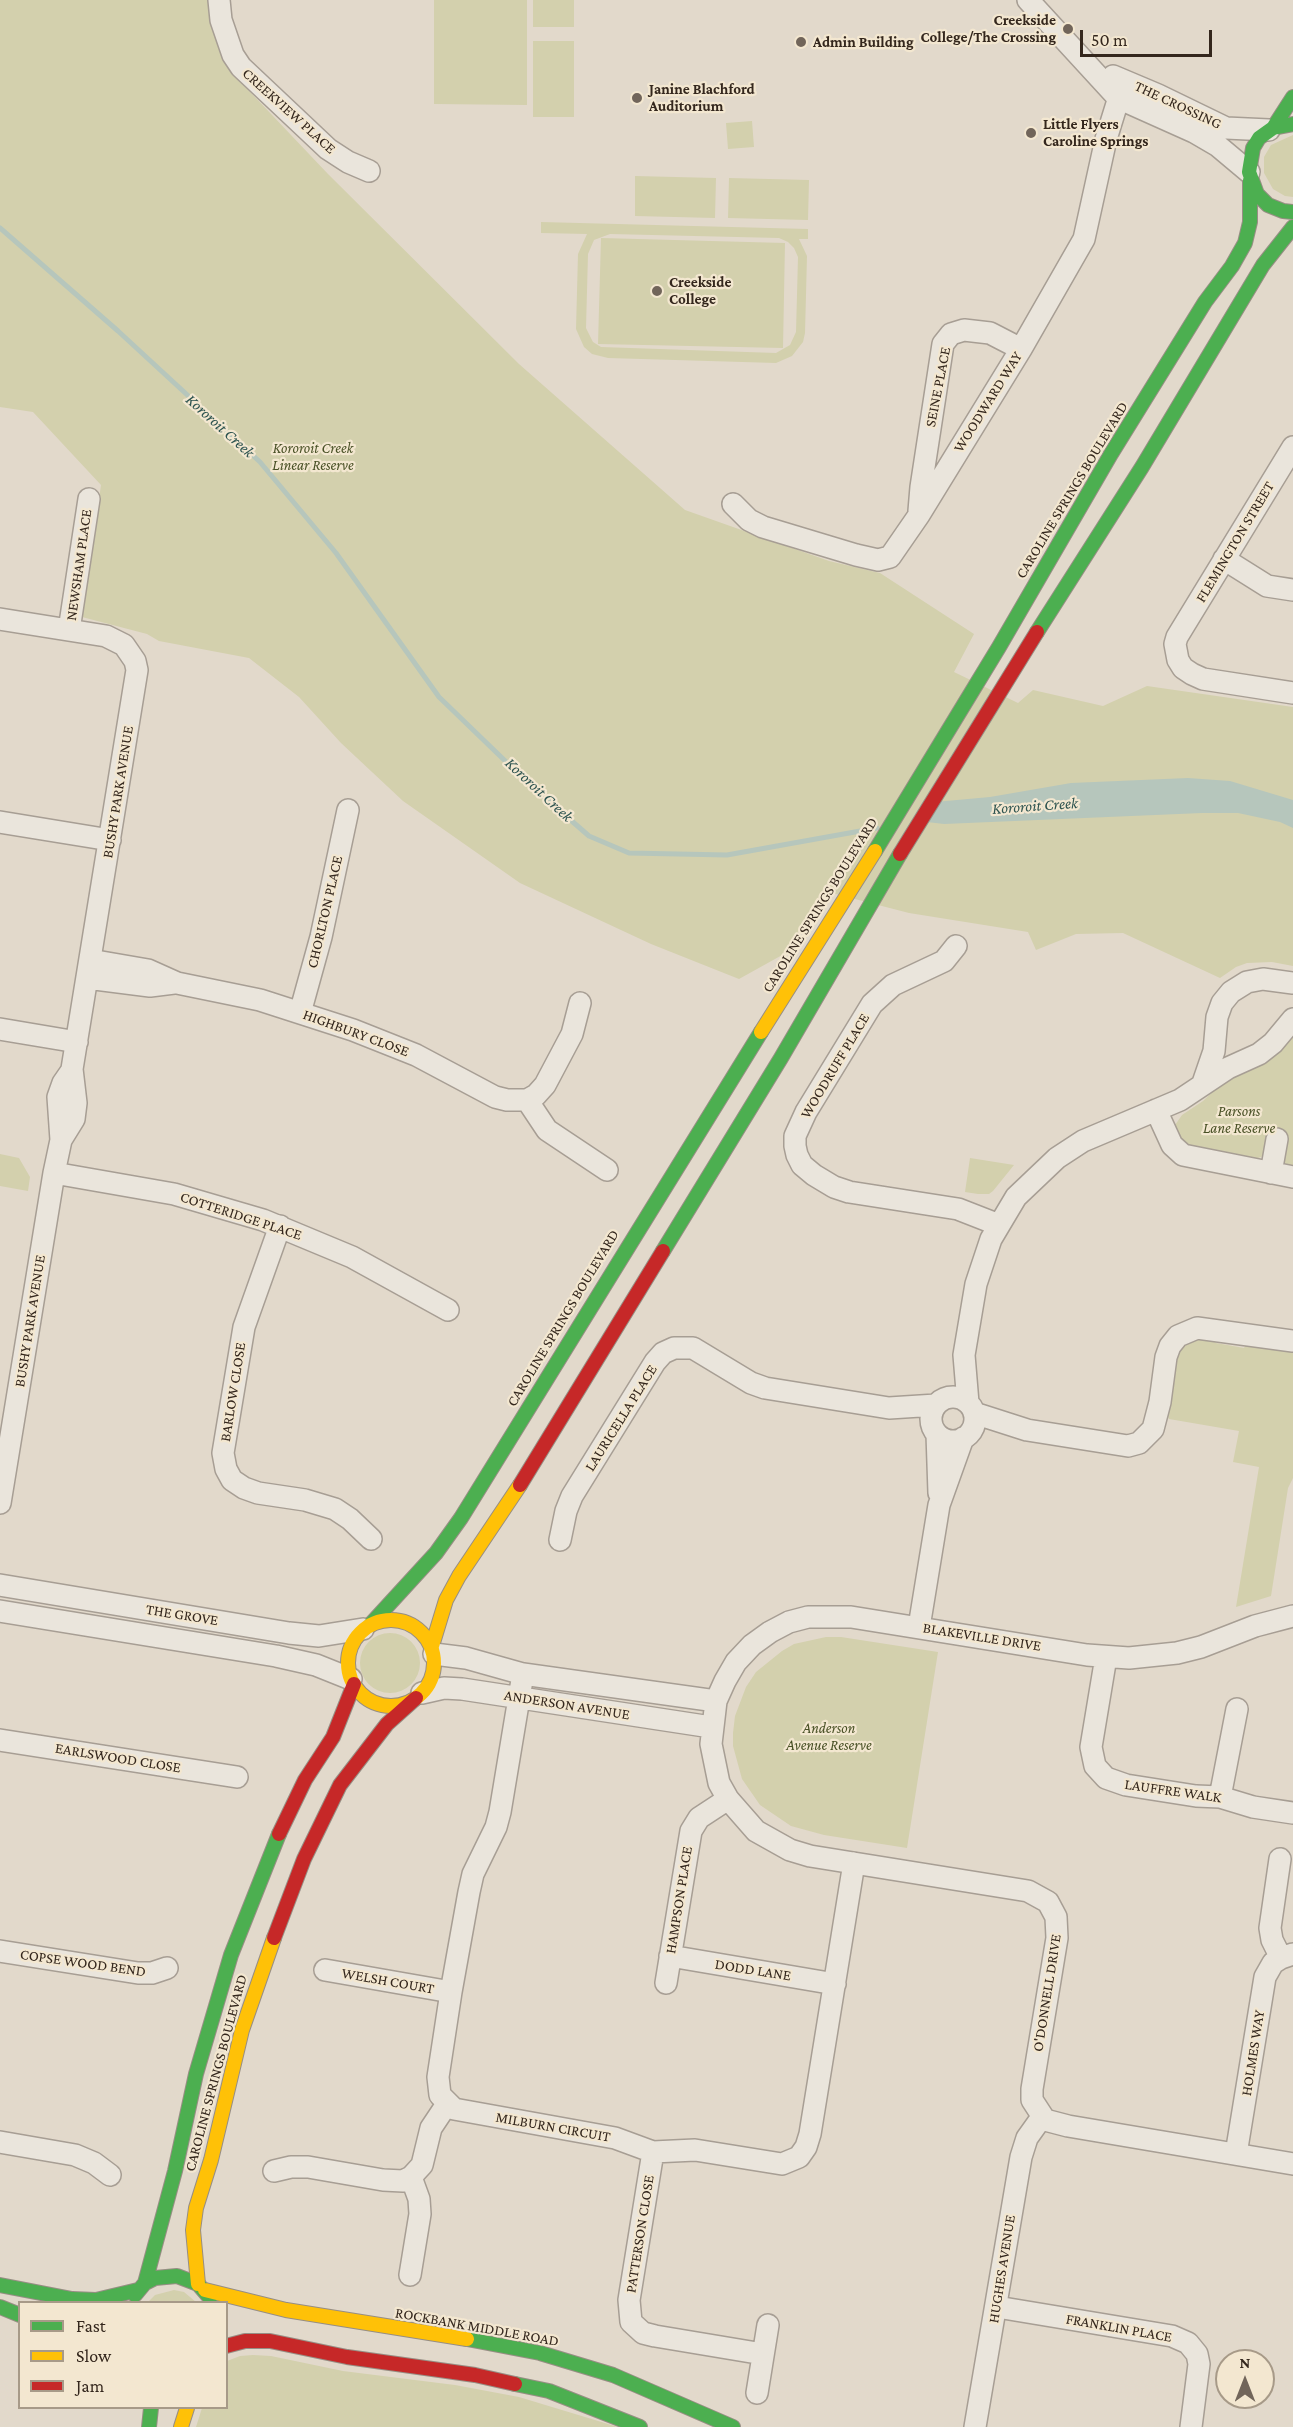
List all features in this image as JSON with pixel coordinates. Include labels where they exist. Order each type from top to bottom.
[{"type":"main road","points":[[1271,129],[1293,97]]},
{"type":"main road","points":[[1271,129],[1293,123]]},
{"type":"main road","name":"CAROLINE SPRINGS BOULEVARD","points":[[367,1627],[436,1554],[461,1518],[701,1126],[850,892],[1111,454],[1205,302],[1241,250],[1250,222],[1249,176],[1253,148],[1271,129]]},
{"type":"main road","points":[[1249,176],[1257,194],[1268,205],[1293,212]]},
{"type":"main road","points":[[433,1650],[424,1634],[405,1622],[384,1620],[367,1627],[354,1640],[349,1652],[348,1666],[352,1682],[363,1695],[375,1703],[389,1706],[403,1704],[419,1696],[433,1675],[433,1650],[446,1600],[459,1576],[513,1497],[726,1148],[880,887],[975,731],[1142,467],[1263,265],[1293,227]]},
{"type":"main road","name":"CAROLINE SPRINGS BOULEVARD","points":[[131,2301],[142,2287],[175,2171],[196,2074],[231,1955],[286,1817],[305,1780],[333,1737],[352,1682]]},
{"type":"main road","name":"CAROLINE SPRINGS BOULEVARD","points":[[202,2287],[193,2230],[196,2208],[242,2030],[281,1917],[304,1859],[340,1785],[387,1724],[419,1696]]},
{"type":"main road","name":"ROCKBANK MIDDLE ROAD","points":[[142,2287],[155,2278],[177,2276],[202,2287],[286,2310],[486,2342],[540,2353],[613,2374],[733,2427]]},
{"type":"main road","points":[[0,2284],[72,2299],[96,2300],[123,2295],[142,2287]]},
{"type":"main road","points":[[202,2287],[212,2301]]},
{"type":"main road","points":[[0,2307],[18,2314]]},
{"type":"main road","points":[[228,2345],[245,2341],[270,2341],[347,2357],[475,2374],[549,2391],[640,2427]]},
{"type":"main road","points":[[149,2427],[151,2409]]},
{"type":"main road","points":[[181,2427],[187,2409]]},
{"type":"street","name":"CREEKVIEW PLACE","points":[[219,0],[221,20],[233,55],[241,67],[328,149],[348,162],[369,171]]},
{"type":"street","name":"THE CROSSING","points":[[1028,0],[1090,66],[1121,89],[1218,146],[1249,176]]},
{"type":"street","name":"THE CROSSING","points":[[1121,89],[1226,128],[1271,129]]},
{"type":"street","name":"WOODWARD WAY","points":[[733,504],[748,520],[763,528],[878,560],[890,557],[919,515],[1021,349],[1084,239],[1106,139],[1121,89]]},
{"type":"street","name":"SEINE PLACE","points":[[919,515],[921,487],[943,344],[951,333],[964,330],[990,333],[1021,349]]},
{"type":"street","name":"FLEMINGTON STREET","points":[[1293,447],[1177,637],[1176,652],[1184,668],[1203,679],[1293,693]]},
{"type":"street","name":"NEWSHAM PLACE","points":[[69,630],[88,499]]},
{"type":"street","points":[[1224,560],[1267,585],[1293,590]]},
{"type":"street","name":"BUSHY PARK AVENUE","points":[[0,619],[106,636],[117,641],[124,645],[135,661],[136,682],[72,1069],[76,1103],[74,1119],[61,1140],[54,1173],[0,1503]]},
{"type":"street","name":"CHORLTON PLACE","points":[[300,1013],[321,937],[348,810]]},
{"type":"street","points":[[0,822],[110,840]]},
{"type":"street","name":"WOODRUFF PLACE","points":[[956,946],[944,962],[893,985],[872,1004],[802,1119],[795,1136],[795,1146],[802,1165],[834,1187],[849,1192],[958,1209],[999,1225]]},
{"type":"street","name":"HIGHBURY CLOSE","points":[[89,969],[150,986],[177,983],[260,1000],[353,1030],[416,1055],[495,1097],[507,1100],[527,1100]]},
{"type":"street","points":[[1203,1083],[1213,1055],[1217,1017],[1222,1003],[1231,992],[1247,982],[1263,979],[1293,983]]},
{"type":"street","points":[[580,1002],[565,1048],[545,1084],[536,1095],[527,1100],[548,1130],[607,1170]]},
{"type":"street","points":[[939,1505],[937,1416],[964,1355],[982,1260],[1016,1197],[1057,1158],[1083,1141],[1180,1100],[1203,1083],[1259,1054],[1273,1043],[1293,1019]]},
{"type":"street","points":[[0,1029],[77,1042]]},
{"type":"street","points":[[1213,1055],[1221,1060],[1239,1064]]},
{"type":"street","points":[[1156,1110],[1172,1145],[1183,1155],[1293,1177]]},
{"type":"street","points":[[1271,1173],[1278,1139]]},
{"type":"street","name":"COTTERIDGE PLACE","points":[[54,1173],[174,1194],[280,1226],[352,1257],[448,1311]]},
{"type":"street","name":"BARLOW CLOSE","points":[[280,1226],[244,1327],[223,1453],[226,1469],[232,1480],[244,1488],[258,1493],[305,1500],[335,1509],[350,1519],[371,1539]]},
{"type":"street","points":[[969,1422],[1116,1445],[1138,1443],[1146,1438],[1156,1422],[1166,1357],[1170,1346],[1178,1336],[1197,1328],[1293,1341]]},
{"type":"street","name":"LAURICELLA PLACE","points":[[560,1540],[566,1511],[572,1496],[655,1362],[663,1353],[674,1348],[693,1348],[751,1383],[765,1388],[937,1416]]},
{"type":"street","points":[[919,1627],[939,1505],[969,1422],[964,1355]]},
{"type":"street","points":[[937,1416],[956,1397],[969,1422]]},
{"type":"street","points":[[937,1416],[950,1440],[969,1422]]},
{"type":"street","name":"THE GROVE","points":[[0,1585],[289,1633],[319,1636],[367,1627]]},
{"type":"street","name":"THE GROVE","points":[[0,1611],[276,1656],[316,1665],[352,1682]]},
{"type":"street","name":"BLAKEVILLE DRIVE","points":[[714,1715],[725,1681],[744,1654],[770,1632],[789,1622],[808,1617],[830,1616],[919,1627],[1106,1657],[1152,1657],[1201,1647],[1255,1626],[1293,1616]]},
{"type":"street","name":"ANDERSON AVENUE","points":[[433,1650],[523,1674],[714,1715]]},
{"type":"street","name":"LAUFFRE WALK","points":[[1106,1657],[1091,1747],[1095,1766],[1106,1779],[1126,1785],[1196,1796],[1220,1797],[1253,1807],[1293,1813]]},
{"type":"street","points":[[274,2171],[291,2167],[309,2167],[404,2181],[422,2165],[431,2128],[447,2104],[440,2095],[438,2077],[451,1992],[473,1874],[496,1827],[500,1812],[523,1674]]},
{"type":"street","name":"ANDERSON AVENUE","points":[[419,1696],[444,1688],[462,1689],[519,1697],[714,1715]]},
{"type":"street","points":[[1220,1797],[1237,1709]]},
{"type":"street","name":"O'DONNELL DRIVE","points":[[714,1715],[712,1759],[719,1783],[728,1799],[756,1831],[771,1841],[810,1856],[1028,1891],[1048,1902],[1053,1908],[1057,1938],[1032,2089],[1032,2100],[1042,2117]]},
{"type":"street","name":"EARLSWOOD CLOSE","points":[[0,1740],[237,1777]]},
{"type":"street","name":"HAMPSON PLACE","points":[[666,1983],[691,1831],[699,1818],[728,1799]]},
{"type":"street","name":"HOLMES WAY","points":[[1236,2154],[1265,1977],[1273,1963],[1287,1956],[1272,1940],[1270,1928],[1280,1859]]},
{"type":"street","name":"MILBURN CIRCUIT","points":[[447,2104],[462,2112],[615,2138],[653,2152],[695,2150],[782,2164],[799,2157],[806,2147],[810,2134],[854,1863]]},
{"type":"street","name":"COPSE WOOD BEND","points":[[0,1951],[138,1973],[152,1973],[166,1968]]},
{"type":"street","name":"DODD LANE","points":[[670,1956],[835,1984]]},
{"type":"street","name":"WELSH COURT","points":[[326,1970],[451,1992]]},
{"type":"street","points":[[1042,2117],[1061,2125],[1293,2164]]},
{"type":"street","name":"HUGHES AVENUE","points":[[975,2427],[1023,2145],[1042,2117]]},
{"type":"street","points":[[0,2142],[75,2155],[94,2163],[110,2175]]},
{"type":"street","name":"PATTERSON CLOSE","points":[[653,2152],[629,2300],[632,2322],[643,2333],[655,2336],[763,2354]]},
{"type":"street","points":[[410,2276],[420,2214],[420,2199],[411,2177]]},
{"type":"street","name":"FRANKLIN PLACE","points":[[997,2307],[1172,2336],[1188,2343],[1197,2354],[1199,2364],[1191,2427]]},
{"type":"street","points":[[757,2393],[768,2325]]},
{"type":"green space","name":"Kororoit Creek Linear Reserve","points":[[0,0],[211,0],[211,14],[235,76],[328,174],[519,364],[685,510],[829,561],[880,573],[974,634],[954,672],[1018,703],[1033,690],[1103,706],[1147,686],[1293,707],[1293,966],[1272,962],[1247,963],[1236,967],[1220,978],[1123,933],[1076,934],[1036,950],[1028,932],[909,913],[824,891],[784,954],[739,979],[651,944],[520,883],[403,801],[341,743],[299,697],[249,658],[159,641],[147,634],[82,617],[101,485],[33,412],[0,407]]},
{"type":"green space","points":[[434,0],[527,0],[527,105],[434,104]]},
{"type":"green space","points":[[533,0],[574,0],[574,27],[533,27]]},
{"type":"green space","points":[[533,41],[574,41],[574,117],[533,117]]},
{"type":"green space","points":[[752,121],[754,147],[728,149],[726,123]]},
{"type":"green space","points":[[1293,135],[1293,197],[1285,196],[1273,189],[1264,173],[1264,157],[1271,145]]},
{"type":"green space","points":[[635,176],[716,178],[715,218],[635,216]]},
{"type":"green space","points":[[729,178],[809,180],[808,220],[728,218]]},
{"type":"green space","points":[[541,222],[808,229],[808,239],[799,239],[807,256],[803,342],[792,356],[776,363],[608,358],[592,354],[584,347],[576,329],[578,254],[587,234],[541,233]],"holes":[[[610,234],[779,238],[788,242],[798,257],[796,332],[790,345],[776,353],[601,347],[593,342],[586,328],[588,254],[594,240]]]},
{"type":"green space","points":[[601,238],[785,243],[783,348],[598,344]]},
{"type":"green space","name":"Parsons Lane Reserve","points":[[1293,1031],[1293,1170],[1268,1151],[1261,1157],[1249,1161],[1188,1151],[1173,1128],[1182,1115],[1203,1101],[1226,1079]]},
{"type":"green space","points":[[0,1154],[19,1158],[30,1177],[28,1191],[0,1186]]},
{"type":"green space","points":[[970,1158],[1014,1165],[989,1194],[965,1192]]},
{"type":"green space","points":[[1213,1337],[1216,1343],[1244,1348],[1247,1342],[1293,1347],[1293,1478],[1288,1488],[1271,1596],[1236,1607],[1259,1467],[1233,1462],[1239,1431],[1169,1419],[1167,1415],[1176,1354],[1186,1340]]},
{"type":"green space","points":[[384,1633],[396,1633],[412,1641],[418,1651],[420,1663],[418,1675],[412,1685],[396,1693],[384,1693],[368,1685],[360,1669],[360,1657],[368,1641]]},
{"type":"green space","name":"Anderson Avenue Reserve","points":[[826,1637],[841,1637],[938,1652],[907,1848],[824,1835],[791,1826],[760,1805],[742,1779],[733,1746],[733,1733],[735,1716],[746,1687],[756,1672],[782,1651],[794,1644]]},
{"type":"green space","points":[[174,2290],[184,2292],[195,2301],[149,2301],[155,2295]]},
{"type":"green space","points":[[240,2356],[271,2356],[343,2371],[455,2385],[519,2397],[618,2427],[196,2427],[202,2409],[228,2409],[228,2361]]},
{"type":"water","points":[[1188,778],[1230,781],[1293,800],[1293,828],[1280,822],[1238,813],[944,824],[927,822],[924,803],[990,797],[1071,783]]},
{"type":"waterway","name":"Kororoit Creek","points":[[0,228],[118,331],[260,462],[336,553],[439,697],[527,782],[589,836],[629,853],[727,855],[877,828]]},
{"type":"traffic: fast","points":[[1273,128],[1293,97]]},
{"type":"traffic: fast","points":[[1293,124],[1273,128],[1259,138],[1253,148],[1249,172],[1257,194],[1268,205],[1293,212]]},
{"type":"traffic: fast","points":[[875,851],[999,647],[1111,454],[1205,302],[1232,266],[1245,243],[1250,222],[1250,180]]},
{"type":"traffic: fast","points":[[1037,632],[1142,467],[1263,265],[1293,227]]},
{"type":"traffic: fast","points":[[663,1251],[781,1058],[900,854]]},
{"type":"traffic: fast","points":[[370,1625],[436,1553],[461,1518],[761,1032]]},
{"type":"traffic: fast","points":[[145,2283],[175,2171],[196,2074],[231,1955],[279,1834]]},
{"type":"traffic: fast","points":[[135,2295],[145,2283],[155,2278],[177,2276],[198,2284],[210,2298]]},
{"type":"traffic: fast","points":[[0,2285],[72,2299],[96,2300],[138,2290]]},
{"type":"traffic: fast","points":[[0,2307],[18,2314]]},
{"type":"traffic: fast","points":[[467,2339],[540,2353],[613,2375],[733,2427]]},
{"type":"traffic: fast","points":[[515,2384],[549,2391],[640,2427]]},
{"type":"traffic: fast","points":[[149,2427],[151,2409]]},
{"type":"traffic: slow","points":[[761,1032],[875,851]]},
{"type":"traffic: slow","points":[[432,1646],[446,1600],[459,1576],[520,1485]]},
{"type":"traffic: slow","points":[[391,1620],[408,1623],[422,1632],[431,1646],[434,1663],[431,1680],[422,1694],[408,1703],[391,1706],[374,1703],[360,1694],[351,1680],[348,1663],[351,1646],[360,1632],[374,1623],[391,1620]]},
{"type":"traffic: slow","points":[[198,2284],[193,2230],[196,2208],[211,2160],[242,2030],[274,1938]]},
{"type":"traffic: slow","points":[[205,2290],[286,2310],[467,2339]]},
{"type":"traffic: slow","points":[[181,2427],[187,2409]]},
{"type":"traffic: jam","points":[[900,854],[1037,632]]},
{"type":"traffic: jam","points":[[520,1485],[663,1251]]},
{"type":"traffic: jam","points":[[279,1834],[305,1780],[333,1737],[354,1684]]},
{"type":"traffic: jam","points":[[274,1938],[304,1859],[340,1785],[387,1724],[416,1698]]},
{"type":"traffic: jam","points":[[228,2345],[245,2341],[270,2341],[347,2357],[475,2375],[515,2384]]},
{"type":"place","name":"Creekside College/The Crossing","points":[[1068,29]]},
{"type":"place","name":"Admin Building","points":[[801,42]]},
{"type":"place","name":"Janine Blachford Auditorium","points":[[637,98]]},
{"type":"place","name":"Little Flyers Caroline Springs","points":[[1031,133]]},
{"type":"place","name":"Creekside College","points":[[657,291]]}]
